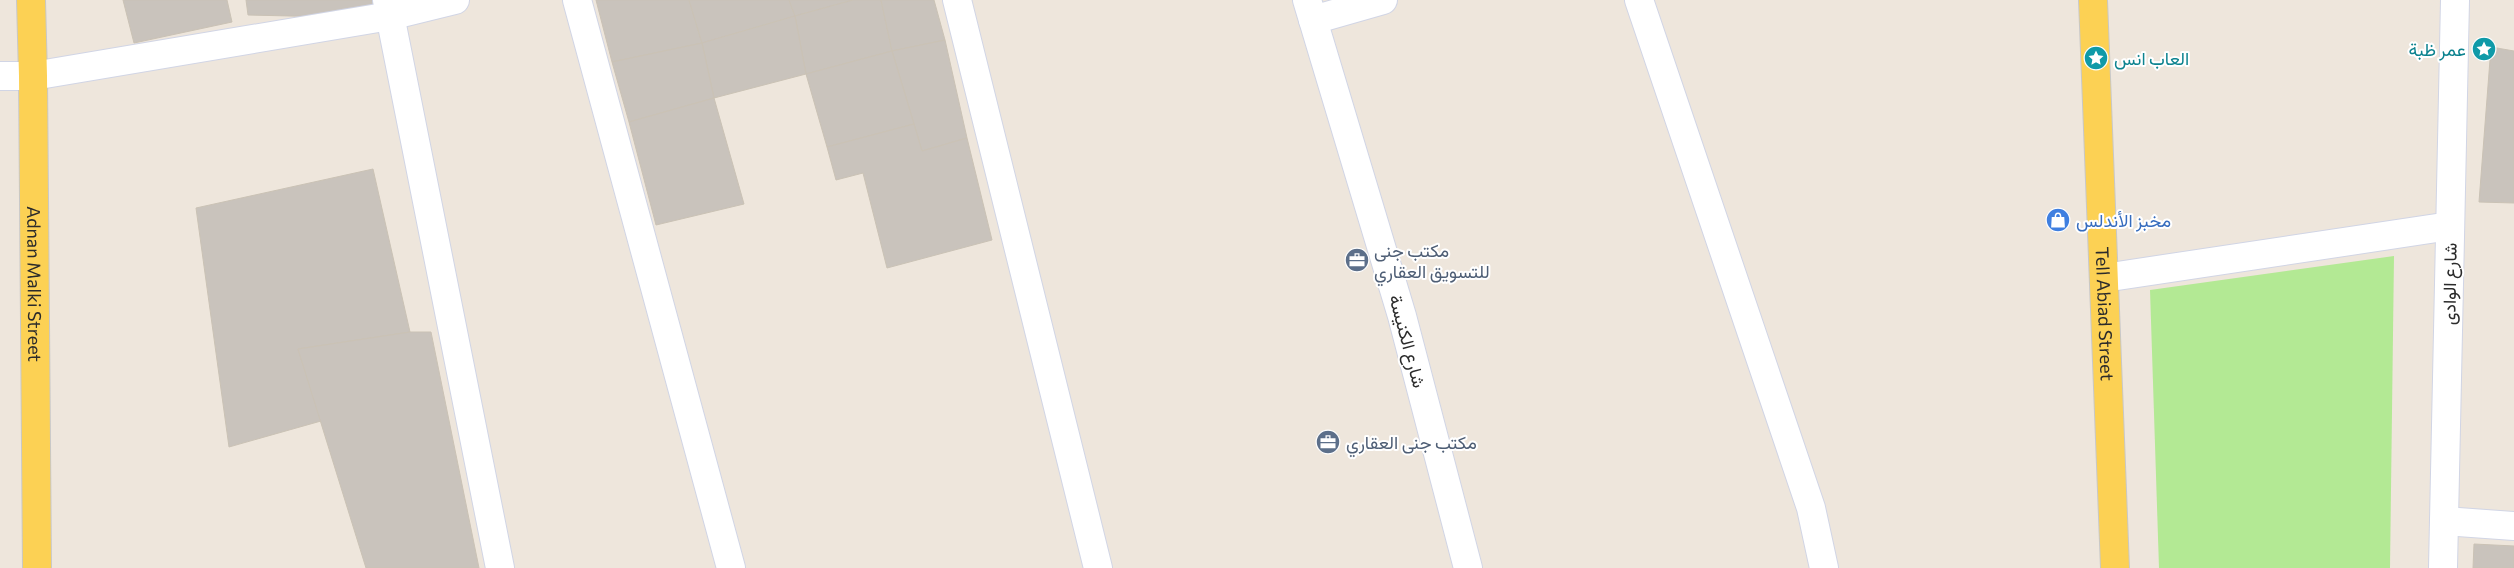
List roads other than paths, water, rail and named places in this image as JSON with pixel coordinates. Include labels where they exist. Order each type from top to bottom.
[{"type":"main road","name":"Adnan Malki Street","points":[[30,0],[33,76],[37,568]]},
{"type":"main road","name":"Tell Abiad Street","points":[[2093,0],[2115,568]]},
{"type":"street","points":[[0,76],[33,76],[389,8],[455,0]]},
{"type":"street","points":[[577,0],[731,568]]},
{"type":"street","points":[[957,0],[1098,568]]},
{"type":"street","points":[[1310,10],[1383,0]]},
{"type":"street","points":[[1639,0],[1811,508],[1824,568]]},
{"type":"street","name":"شارع الوادى","points":[[2443,568],[2455,0]]},
{"type":"street","points":[[389,8],[500,568]]},
{"type":"street","name":"شارع الكنيسة","points":[[1310,10],[1402,316],[1468,568]]},
{"type":"street","points":[[2104,278],[2450,226]]},
{"type":"street","points":[[2444,521],[2514,526]]},
{"type":"place","name":"عمر ظبة","points":[[2484,49]]},
{"type":"place","name":"العاب انس","points":[[2096,58]]},
{"type":"place","name":"مخبز الأندلس","points":[[2058,220]]},
{"type":"place","name":"مكتب جنى للتسويق العقاري","points":[[1357,260]]},
{"type":"place","name":"مكتب جنى العقاري","points":[[1328,442]]}]
